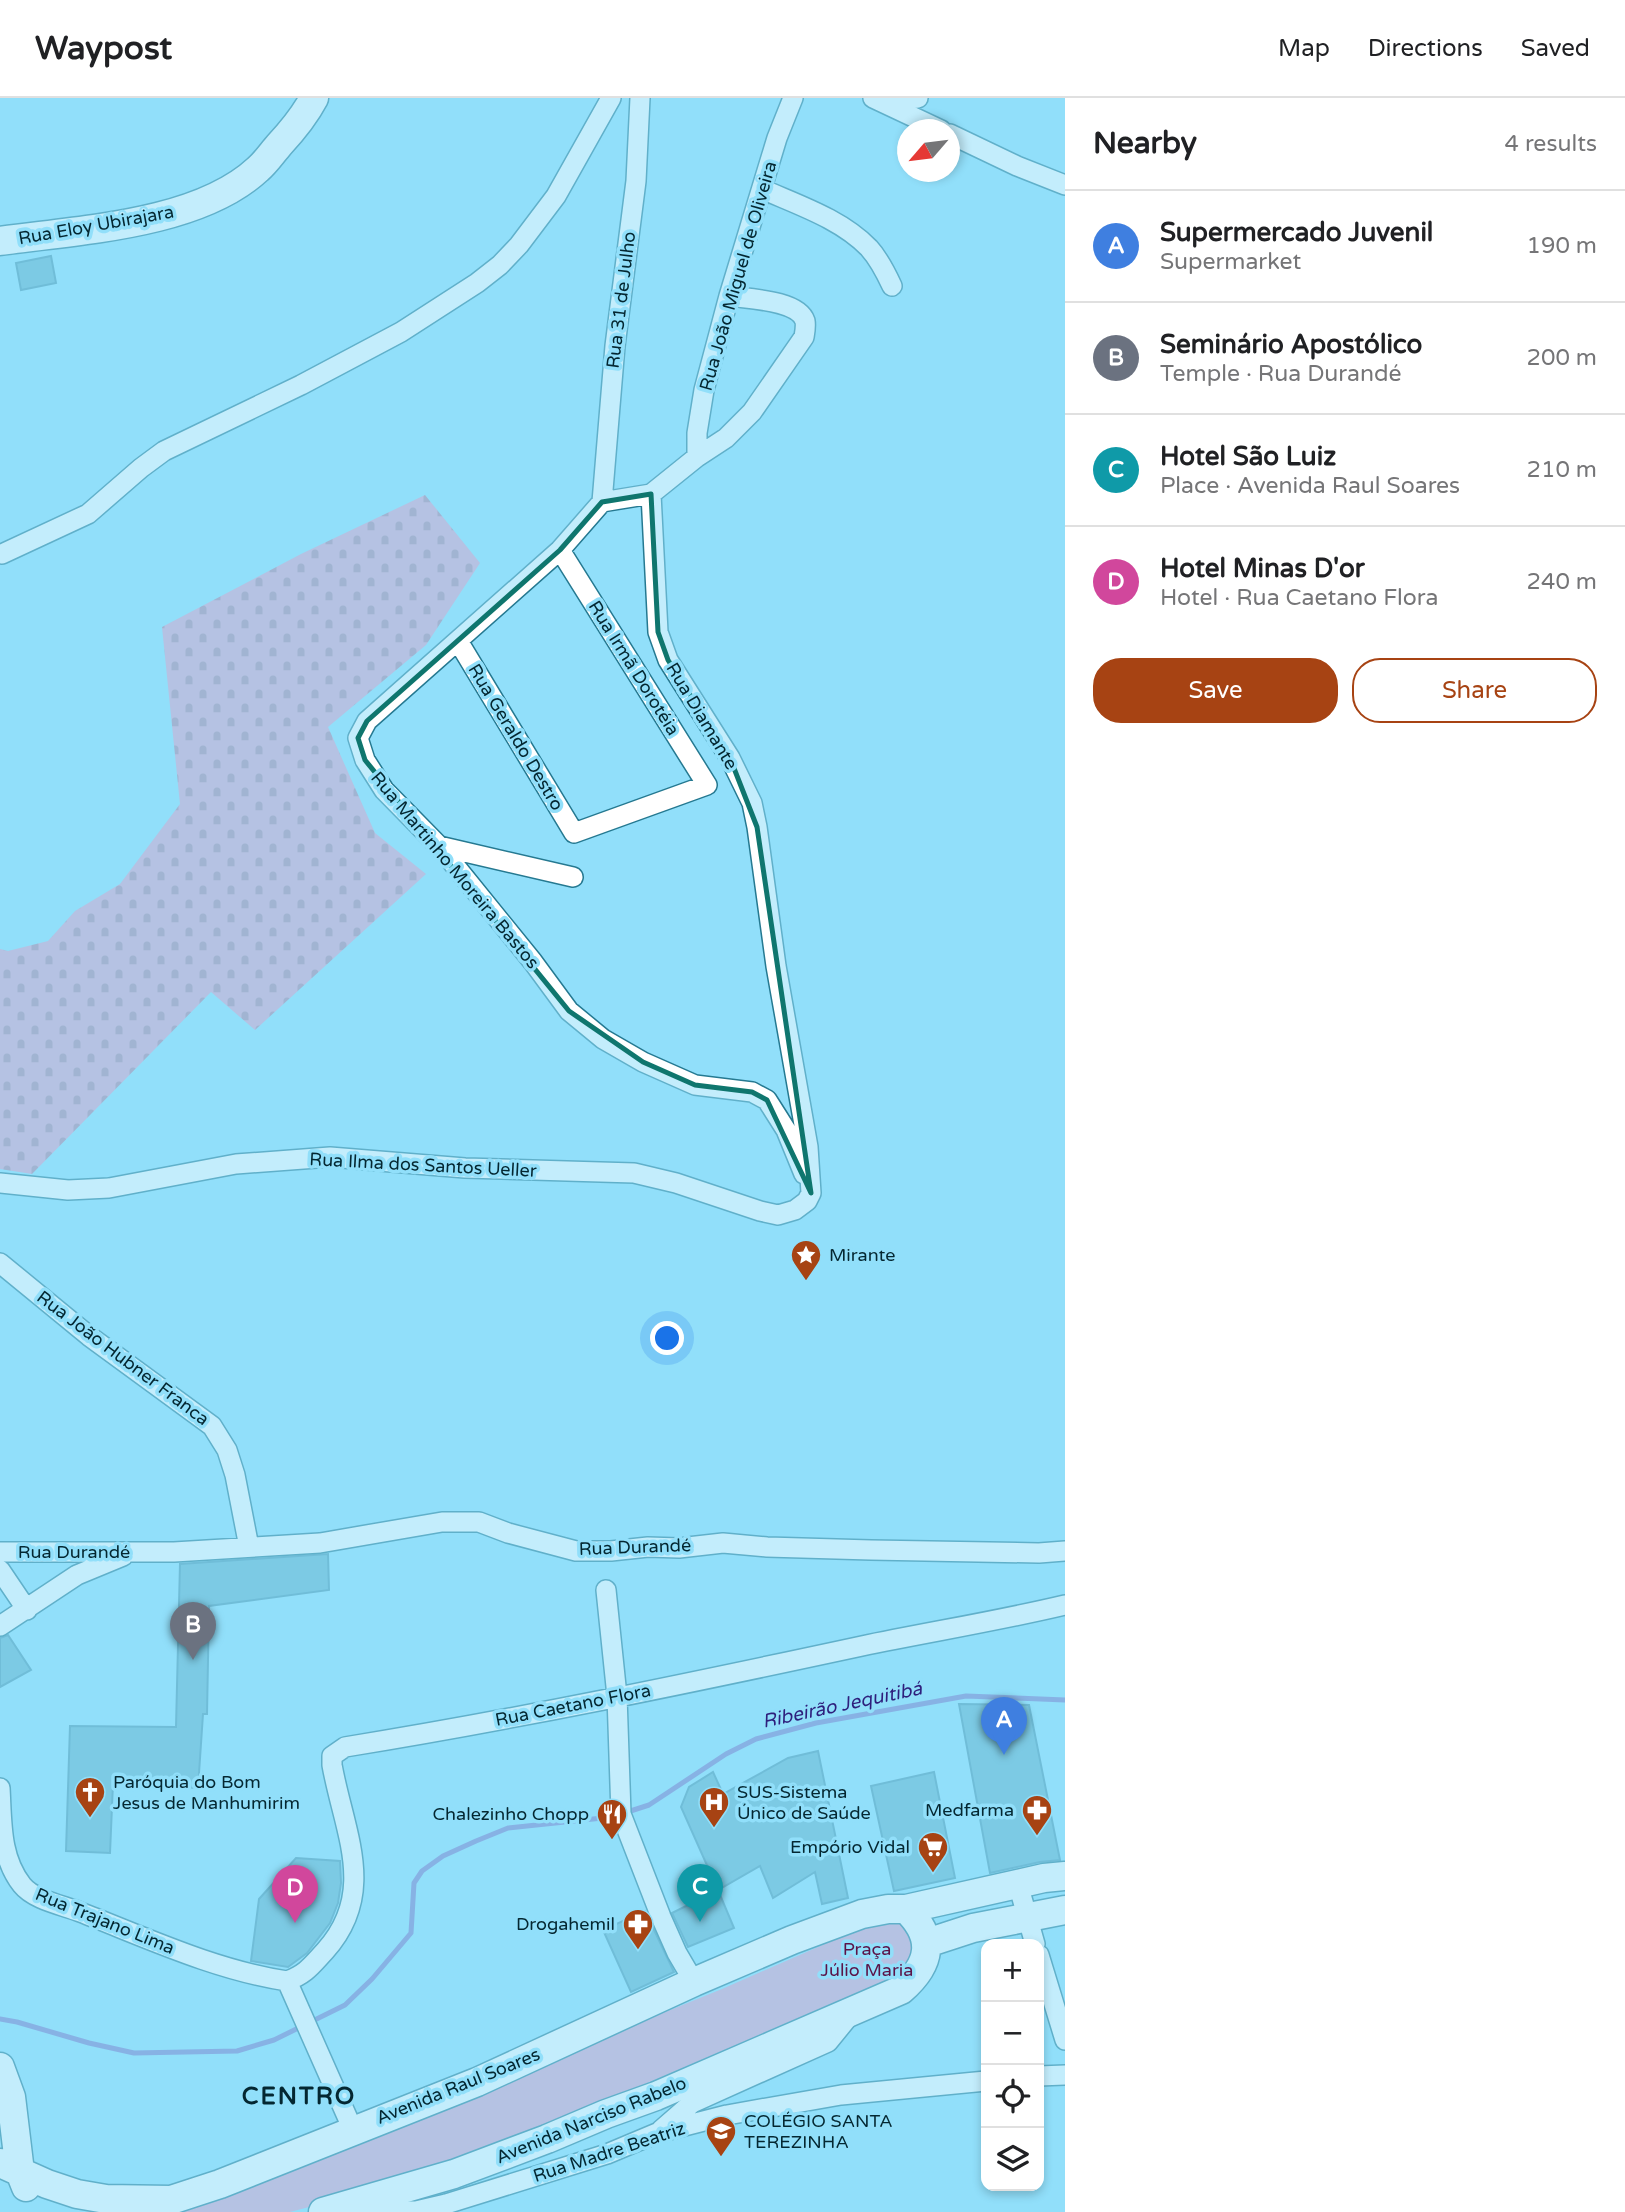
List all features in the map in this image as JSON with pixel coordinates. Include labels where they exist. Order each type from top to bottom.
[{"type":"street","name":"Rua Eloy Ubirajara","points":[[0,241],[157,218],[195,206],[231,188],[258,170],[288,136],[314,98]]},
{"type":"street","points":[[2,554],[88,514],[164,451],[301,385],[401,332],[477,284],[500,265],[545,212],[611,98]]},
{"type":"street","name":"Rua 31 de Julho","points":[[602,502],[615,346],[636,181],[640,98]]},
{"type":"street","name":"Rua João Miguel de Oliveira","points":[[697,457],[697,433],[704,390],[729,296],[777,138],[793,98]]},
{"type":"street","points":[[877,100],[918,98]]},
{"type":"street","points":[[877,100],[918,119]]},
{"type":"street","points":[[960,139],[1065,185]]},
{"type":"street","points":[[762,189],[814,212],[849,233],[869,248],[892,286]]},
{"type":"street","points":[[602,502],[651,494],[697,457],[726,438],[752,412],[804,337],[806,323],[800,313],[788,305],[729,296]]},
{"type":"street","name":"Rua Diamante","points":[[651,494],[658,632],[667,660],[730,758],[752,803],[776,966],[808,1147],[811,1193]]},
{"type":"street","name":"Rua Martinho Moreira Bastos","points":[[602,502],[560,550],[367,721],[358,738],[365,760],[384,790],[439,846],[569,1011],[603,1039],[643,1062],[695,1085],[752,1092],[767,1100],[786,1130],[811,1193]]},
{"type":"street","name":"Rua Irmã Dorotéia","points":[[560,550],[707,785],[574,833]]},
{"type":"street","name":"Rua Geraldo Destro","points":[[458,641],[574,833]]},
{"type":"street","points":[[439,846],[573,877]]},
{"type":"street","name":"Rua Ilma dos Santos Ueller","points":[[0,1183],[68,1190],[109,1188],[236,1164],[330,1157],[465,1168],[634,1173],[676,1183],[778,1215],[795,1210],[807,1201],[811,1193]]},
{"type":"street","name":"Rua João Hubner Franca","points":[[0,1263],[89,1336],[212,1426],[227,1450],[235,1475],[249,1547]]},
{"type":"street","name":"Rua Durandé","points":[[0,1552],[174,1552],[320,1543],[442,1522],[479,1522],[508,1533],[576,1551],[678,1548],[723,1543],[871,1550],[1026,1553],[1065,1551]]},
{"type":"street","points":[[0,1626],[77,1575],[130,1553]]},
{"type":"street","points":[[0,1570],[27,1610]]},
{"type":"street","points":[[606,1590],[617,1696],[621,1814],[661,1917],[694,1982]]},
{"type":"street","name":"Rua Caetano Flora","points":[[290,1987],[331,1944],[347,1917],[354,1889],[355,1869],[331,1765],[332,1756],[345,1747],[989,1623],[1065,1605]]},
{"type":"street","name":"Rua Trajano Lima","points":[[0,1788],[1,1837],[10,1867],[24,1888],[53,1902],[202,1959],[290,1987]]},
{"type":"street","name":"Avenida Raul Soares","points":[[12,2179],[47,2184],[96,2198],[167,2206],[477,2082],[694,1982],[814,1931],[862,1914],[1065,1875]]},
{"type":"street","points":[[1018,1884],[1034,1939]]},
{"type":"street","points":[[897,1909],[921,1925],[927,1943],[965,1930],[1065,1910]]},
{"type":"street","name":"Avenida Narciso Rabelo","points":[[323,2212],[454,2174],[547,2139],[656,2096],[901,1990],[918,1974],[927,1943]]},
{"type":"street","points":[[1044,1971],[1065,2040]]},
{"type":"street","points":[[290,1987],[353,2130]]},
{"type":"street","points":[[657,2133],[692,2103],[828,2042],[853,2011]]},
{"type":"street","points":[[0,2067],[14,2111],[12,2179],[71,2212]]},
{"type":"street","points":[[1044,2077],[1065,2075]]},
{"type":"street","name":"Rua Madre Beatriz","points":[[359,2202],[393,2211],[416,2211],[607,2154],[657,2133],[727,2115],[797,2101],[895,2088],[981,2081]]},
{"type":"highlighted area","points":[[651,494],[658,632],[668,660],[730,758],[757,827],[811,1193],[767,1100],[752,1092],[695,1085],[643,1062],[569,1011],[365,760],[358,738],[367,721],[560,550],[602,502]]},
{"type":"green space","points":[[425,495],[480,563],[426,645],[328,727],[375,833],[426,874],[255,1030],[211,992],[32,1174],[0,1169],[0,949],[8,951],[48,941],[75,911],[120,884],[180,804],[162,627],[301,554]]},
{"type":"green space","name":"Praça Júlio Maria","points":[[908,1920],[926,1946],[913,1976],[767,2032],[561,2120],[366,2192],[290,2212],[171,2212],[722,1989],[859,1929]]},
{"type":"building","points":[[51,256],[56,283],[21,290],[16,263]]},
{"type":"building","points":[[328,1554],[329,1590],[209,1606],[207,1714],[203,1714],[198,1788],[113,1783],[110,1853],[66,1851],[70,1726],[176,1727],[180,1564]]},
{"type":"building","points":[[8,1635],[31,1670],[0,1687],[0,1638]]},
{"type":"building","points":[[959,1704],[1029,1705],[1060,1860],[990,1873]]},
{"type":"building","points":[[818,1751],[848,1898],[822,1904],[815,1872],[773,1898],[760,1866],[718,1890],[681,1807],[689,1787],[713,1772],[723,1794],[788,1758]]},
{"type":"building","points":[[934,1772],[955,1878],[894,1891],[871,1786]]},
{"type":"building","points":[[296,1858],[340,1861],[338,1903],[330,1923],[307,1953],[288,1967],[251,1961],[259,1899]]},
{"type":"building","points":[[718,1890],[734,1928],[688,1947],[672,1913]]},
{"type":"building","name":"Drogahemil","points":[[645,1911],[674,1972],[631,1992],[603,1930]]},
{"type":"waterway","name":"Ribeirão Jequitibá","points":[[0,2019],[134,2053],[237,2051],[274,2040],[345,2005],[372,1979],[411,1933],[414,1883],[422,1871],[443,1856],[476,1841],[508,1828],[612,1817],[649,1805],[726,1754],[756,1739],[816,1723],[966,1696],[1065,1700]]},
{"type":"place","name":"Mirante","points":[[806,1282]]},
{"type":"place","name":"Seminário Apostólico","points":[[193,1660]]},
{"type":"place","name":"Supermercado Juvenil","points":[[1004,1755]]},
{"type":"place","name":"Paróquia do Bom Jesus de Manhumirim","points":[[90,1819]]},
{"type":"place","name":"SUS-Sistema Único de Saúde","points":[[714,1829]]},
{"type":"place","name":"Medfarma","points":[[1037,1837]]},
{"type":"place","name":"Chalezinho Chopp","points":[[612,1841]]},
{"type":"place","name":"Empório Vidal","points":[[933,1874]]},
{"type":"place","name":"Hotel São Luiz","points":[[700,1922]]},
{"type":"place","name":"Hotel Minas D'or","points":[[295,1923]]},
{"type":"place","name":"Drogahemil","points":[[638,1951]]},
{"type":"place","name":"COLÉGIO SANTA TEREZINHA","points":[[721,2158]]},
{"type":"district","name":"CENTRO","points":[[299,2096]]}]
